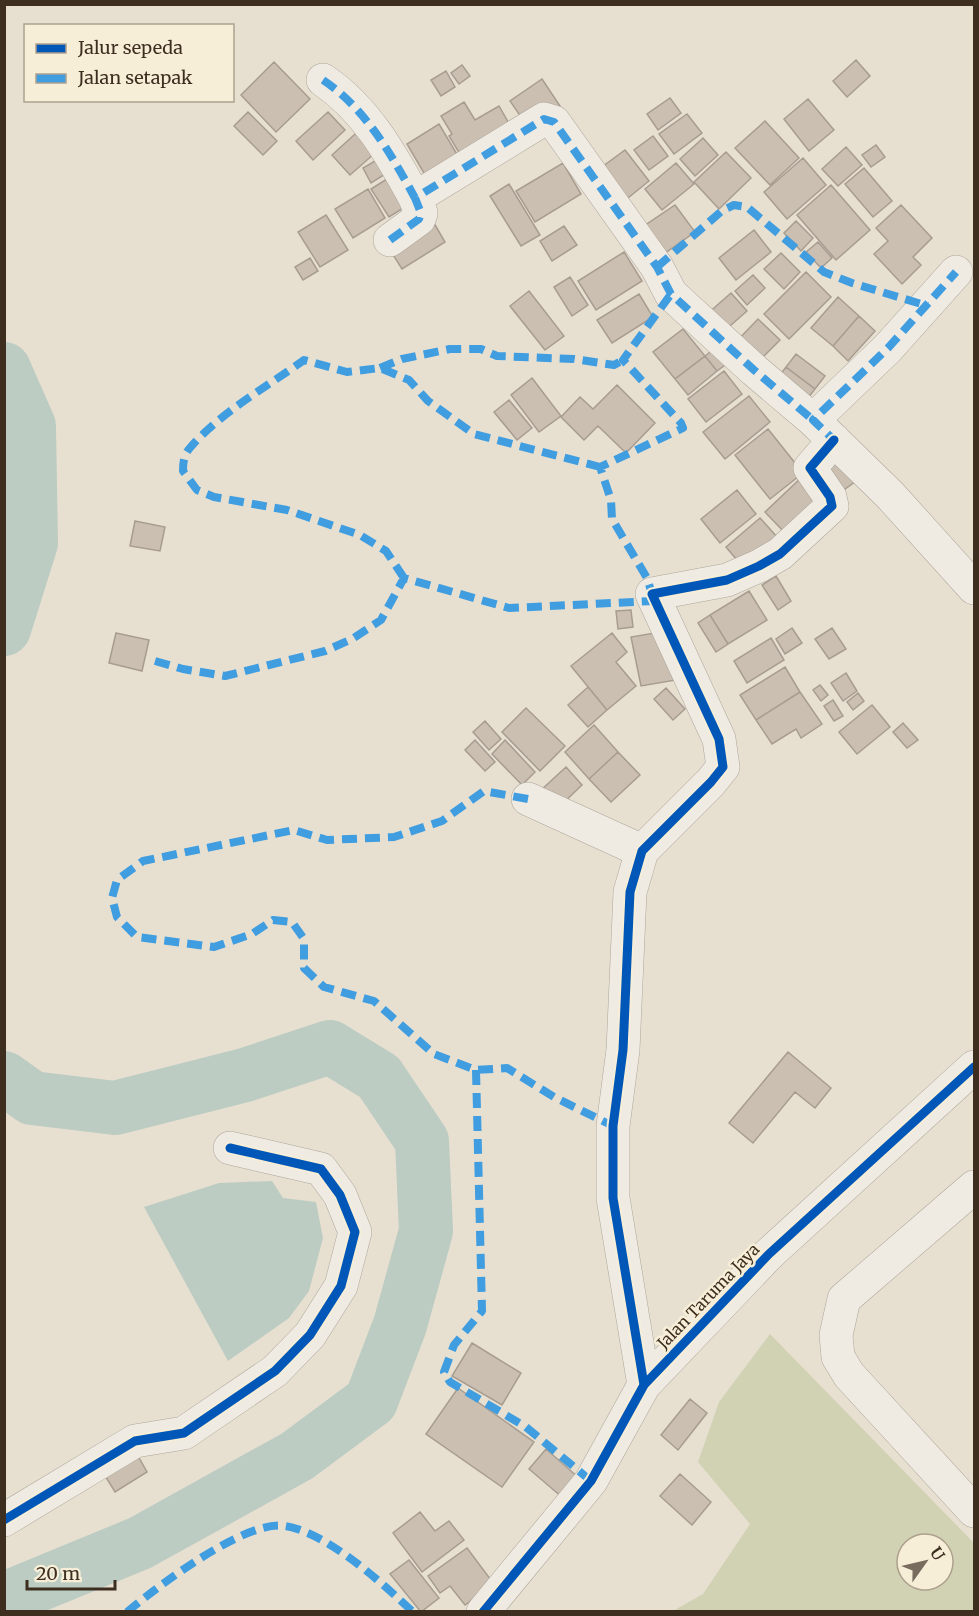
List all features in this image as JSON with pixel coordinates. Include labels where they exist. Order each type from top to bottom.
[{"type":"street","points":[[323,80],[336,89],[368,120],[415,198],[421,213],[419,219],[390,240]]},
{"type":"street","points":[[415,198],[544,119],[554,122],[657,267],[671,294],[824,430],[891,495],[975,588]]},
{"type":"street","points":[[644,1385],[613,1198],[613,1126],[623,1050],[630,892],[642,851],[723,767],[720,739],[652,594],[727,580],[780,554],[832,506],[830,497],[810,468],[824,430],[888,348],[956,272]]},
{"type":"street","points":[[528,798],[642,851]]},
{"type":"street","name":"Jalan Taruma Jaya","points":[[483,1611],[591,1481],[644,1385],[769,1254],[975,1067]]},
{"type":"street","points":[[4,1520],[135,1441],[184,1433],[266,1377],[310,1335],[341,1286],[355,1232],[340,1195],[321,1169],[230,1148]]},
{"type":"street","points":[[975,1187],[844,1299],[836,1335],[838,1357],[849,1375],[975,1511]]},
{"type":"green space","points":[[770,1334],[974,1543],[974,1611],[673,1611],[703,1594],[750,1524],[698,1462],[719,1402]]},
{"type":"shaded area","points":[[272,1181],[283,1198],[316,1202],[323,1238],[309,1291],[289,1318],[228,1361],[144,1207],[219,1183]]},
{"type":"building","points":[[856,60],[870,76],[847,97],[833,81]]},
{"type":"building","points":[[274,62],[310,99],[276,132],[241,95]]},
{"type":"building","points":[[462,65],[470,76],[459,84],[451,73]]},
{"type":"building","points":[[446,71],[455,87],[441,96],[431,80]]},
{"type":"building","points":[[542,79],[560,106],[528,127],[510,101]]},
{"type":"building","points":[[670,98],[681,113],[658,130],[647,114]]},
{"type":"building","points":[[808,99],[834,130],[809,151],[784,119]]},
{"type":"building","points":[[464,102],[475,120],[499,106],[515,134],[466,164],[449,136],[452,134],[441,116]]},
{"type":"building","points":[[248,112],[277,141],[263,155],[234,126]]},
{"type":"building","points":[[328,112],[345,130],[313,160],[296,141]]},
{"type":"building","points":[[687,114],[702,133],[674,154],[659,134]]},
{"type":"building","points":[[765,121],[799,158],[770,185],[735,148]]},
{"type":"building","points":[[439,124],[461,161],[428,180],[407,144]]},
{"type":"building","points":[[365,125],[383,146],[350,175],[332,155]]},
{"type":"building","points":[[653,136],[668,156],[649,170],[634,150]]},
{"type":"building","points":[[703,138],[718,155],[695,176],[680,159]]},
{"type":"building","points":[[876,145],[885,157],[871,167],[862,155]]},
{"type":"building","points":[[846,147],[862,165],[838,186],[822,169]]},
{"type":"building","points":[[625,150],[649,181],[623,202],[598,170]]},
{"type":"building","points":[[726,152],[751,178],[719,209],[694,182]]},
{"type":"building","points":[[387,154],[395,168],[371,183],[363,168]]},
{"type":"building","points":[[803,158],[826,185],[787,219],[764,192]]},
{"type":"building","points":[[563,163],[581,194],[535,222],[516,191]]},
{"type":"building","points":[[676,163],[694,184],[662,210],[645,189]]},
{"type":"building","points":[[864,168],[892,201],[873,217],[845,184]]},
{"type":"building","points":[[398,172],[416,200],[389,217],[371,189]]},
{"type":"building","points":[[509,184],[540,235],[521,246],[490,196]]},
{"type":"building","points":[[831,185],[870,230],[836,260],[797,215]]},
{"type":"building","points":[[368,189],[385,218],[353,238],[335,209]]},
{"type":"building","points":[[675,205],[695,232],[658,258],[638,230]]},
{"type":"building","points":[[901,205],[932,238],[913,257],[921,265],[902,284],[874,254],[888,241],[876,228]]},
{"type":"building","points":[[326,215],[348,250],[320,267],[298,232]]},
{"type":"building","points":[[431,218],[445,242],[402,269],[387,245]]},
{"type":"building","points":[[796,221],[813,238],[801,251],[784,233]]},
{"type":"building","points":[[564,226],[577,245],[552,261],[540,241]]},
{"type":"building","points":[[754,230],[771,252],[736,280],[719,258]]},
{"type":"building","points":[[818,242],[832,258],[821,268],[806,252]]},
{"type":"building","points":[[624,252],[642,281],[596,310],[578,281]]},
{"type":"building","points":[[781,253],[800,272],[784,289],[764,269]]},
{"type":"building","points":[[310,258],[318,271],[303,280],[295,267]]},
{"type":"building","points":[[806,272],[831,297],[789,339],[764,314]]},
{"type":"building","points":[[753,275],[765,288],[747,305],[735,291]]},
{"type":"building","points":[[570,277],[588,305],[572,316],[554,287]]},
{"type":"building","points":[[529,291],[564,336],[545,350],[510,306]]},
{"type":"building","points":[[731,293],[747,311],[722,333],[706,315]]},
{"type":"building","points":[[639,294],[653,317],[612,343],[597,320]]},
{"type":"building","points":[[838,297],[859,316],[833,346],[811,328]]},
{"type":"building","points":[[859,316],[875,331],[848,361],[833,346]]},
{"type":"building","points":[[758,319],[780,340],[755,365],[734,344]]},
{"type":"building","points":[[683,329],[705,356],[675,379],[653,352]]},
{"type":"building","points":[[719,345],[732,360],[717,371],[705,356]]},
{"type":"building","points":[[796,354],[825,376],[815,389],[786,367]]},
{"type":"building","points":[[705,356],[717,371],[688,395],[675,379]]},
{"type":"building","points":[[786,367],[815,389],[801,407],[773,384]]},
{"type":"building","points":[[724,371],[742,394],[706,422],[688,399]]},
{"type":"building","points":[[532,378],[561,416],[539,432],[511,395]]},
{"type":"building","points":[[617,385],[655,423],[626,453],[598,426],[584,440],[561,417],[580,397],[593,409]]},
{"type":"building","points":[[749,396],[770,422],[725,459],[703,432]]},
{"type":"building","points":[[509,400],[532,428],[517,440],[494,412]]},
{"type":"building","points":[[768,429],[803,473],[770,499],[735,455]]},
{"type":"building","points":[[834,452],[856,481],[841,492],[819,463]]},
{"type":"building","points":[[805,474],[826,497],[786,534],[765,512]]},
{"type":"building","points":[[737,490],[756,514],[720,543],[701,519]]},
{"type":"building","points":[[760,518],[777,537],[742,566],[726,547]]},
{"type":"building","points":[[135,521],[165,527],[160,551],[130,546]]},
{"type":"building","points":[[776,576],[791,601],[778,610],[762,585]]},
{"type":"building","points":[[749,591],[767,620],[728,644],[710,615]]},
{"type":"building","points":[[631,610],[633,627],[618,629],[616,611]]},
{"type":"building","points":[[710,615],[728,644],[716,652],[698,623]]},
{"type":"building","points":[[792,628],[802,643],[785,654],[776,639]]},
{"type":"building","points":[[832,628],[846,649],[829,659],[815,639]]},
{"type":"building","points":[[666,631],[676,680],[641,686],[631,637]]},
{"type":"building","points":[[116,633],[149,640],[142,671],[109,663]]},
{"type":"building","points":[[612,633],[627,652],[616,662],[636,686],[607,710],[571,666]]},
{"type":"building","points":[[771,638],[784,660],[747,683],[734,661]]},
{"type":"building","points":[[785,667],[800,692],[756,720],[740,695]]},
{"type":"building","points":[[846,673],[857,691],[843,701],[831,683]]},
{"type":"building","points":[[820,685],[828,695],[821,701],[813,690]]},
{"type":"building","points":[[588,687],[607,710],[588,727],[568,705]]},
{"type":"building","points":[[666,688],[685,709],[673,720],[654,699]]},
{"type":"building","points":[[800,692],[822,724],[801,738],[796,729],[772,744],[756,720]]},
{"type":"building","points":[[858,693],[864,701],[853,710],[847,702]]},
{"type":"building","points":[[833,700],[843,716],[834,721],[824,706]]},
{"type":"building","points":[[872,705],[890,727],[857,754],[839,732]]},
{"type":"building","points":[[526,708],[565,746],[540,771],[502,732]]},
{"type":"building","points":[[485,721],[501,739],[489,750],[473,732]]},
{"type":"building","points":[[903,723],[918,740],[907,748],[893,732]]},
{"type":"building","points":[[594,725],[618,752],[589,779],[565,752]]},
{"type":"building","points":[[475,740],[495,762],[485,771],[465,750]]},
{"type":"building","points":[[505,740],[535,772],[522,785],[492,754]]},
{"type":"building","points":[[618,752],[640,775],[611,802],[589,779]]},
{"type":"building","points":[[566,767],[582,785],[557,809],[540,791]]},
{"type":"building","points":[[788,1052],[831,1088],[815,1108],[795,1092],[753,1143],[729,1123]]},
{"type":"building","points":[[472,1343],[521,1373],[502,1405],[452,1376]]},
{"type":"building","points":[[458,1388],[534,1442],[502,1487],[426,1434]]},
{"type":"building","points":[[690,1399],[707,1413],[678,1450],[661,1435]]},
{"type":"building","points":[[546,1449],[579,1478],[563,1498],[529,1469]]},
{"type":"building","points":[[137,1454],[147,1472],[115,1492],[104,1474]]},
{"type":"building","points":[[680,1474],[711,1502],[692,1525],[660,1496]]},
{"type":"building","points":[[420,1512],[435,1531],[449,1521],[464,1540],[422,1572],[393,1533]]},
{"type":"building","points":[[467,1548],[494,1584],[465,1605],[450,1586],[440,1593],[428,1576]]},
{"type":"building","points":[[409,1560],[439,1598],[421,1612],[390,1574]]},
{"type":"waterway","points":[[4,369],[29,426],[31,543],[4,629]]},
{"type":"waterway","points":[[4,1078],[32,1098],[115,1108],[245,1075],[330,1047],[379,1077],[422,1141],[426,1231],[400,1325],[371,1401],[297,1456],[140,1543],[4,1599]]},
{"type":"marked path","points":[[323,80],[365,118],[387,149],[415,198]]},
{"type":"marked path","points":[[390,240],[419,219],[421,213],[415,198],[544,119],[554,122],[657,267],[671,294],[813,420]]},
{"type":"marked path","points":[[657,267],[723,210],[734,205],[747,207],[824,272],[928,306]]},
{"type":"marked path","points":[[830,444],[834,440],[813,420],[888,348],[956,272]]},
{"type":"marked path","points":[[657,593],[652,594],[647,578],[612,519],[611,500],[600,467],[683,428],[681,423],[623,360],[671,294]]},
{"type":"marked path","points":[[380,368],[402,359],[450,349],[481,349],[497,356],[574,359],[614,365],[623,360]]},
{"type":"marked path","points":[[404,578],[386,551],[360,535],[287,510],[214,497],[197,490],[183,471],[187,451],[229,412],[304,360],[347,372],[380,368],[409,380],[428,401],[474,434],[600,467]]},
{"type":"marked path","points":[[155,661],[183,669],[225,676],[325,651],[352,639],[381,620],[404,578],[509,608],[654,601]]},
{"type":"marked path","points":[[528,799],[484,791],[442,821],[394,837],[327,840],[294,830],[143,861],[117,880],[112,898],[117,917],[137,937],[214,947],[252,934],[273,920],[292,922],[304,939],[304,968],[324,987],[374,1001],[434,1054],[476,1070],[507,1068],[554,1097],[613,1126]]},
{"type":"marked path","points":[[476,1070],[482,1311],[454,1345],[444,1372],[450,1382],[526,1427],[591,1481]]},
{"type":"marked path","points":[[127,1612],[180,1572],[226,1543],[268,1527],[285,1526],[319,1538],[354,1561],[413,1612]]},
{"type":"cycle path","points":[[644,1385],[613,1198],[613,1126],[623,1050],[630,892],[642,851],[723,767],[719,739],[652,594],[727,580],[780,554],[832,506],[830,497],[810,468],[834,440]]},
{"type":"cycle path","points":[[483,1612],[591,1481],[644,1385],[769,1254],[974,1067]]},
{"type":"cycle path","points":[[4,1520],[135,1441],[184,1433],[275,1371],[310,1335],[341,1286],[355,1232],[340,1195],[321,1169],[230,1148]]}]
